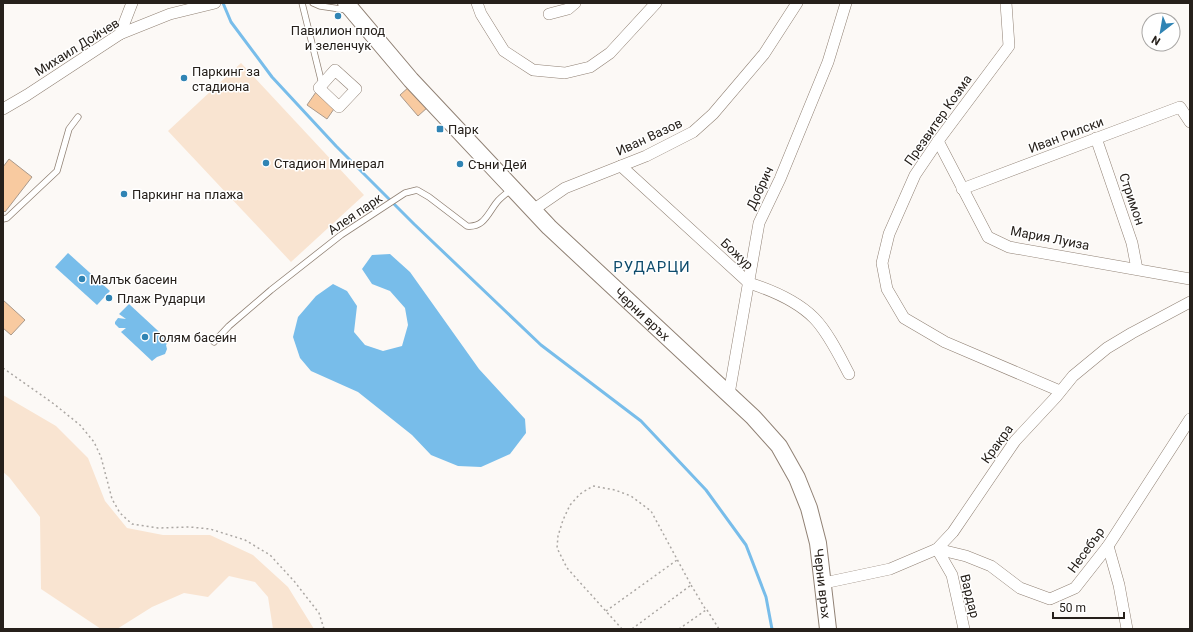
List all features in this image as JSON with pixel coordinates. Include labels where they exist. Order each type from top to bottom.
[{"type":"street","points":[[120,34],[132,3]]},
{"type":"street","name":"Михаил Дойчев","points":[[3,109],[120,34],[170,14],[215,3]]},
{"type":"street","points":[[477,3],[481,14],[504,51],[533,70],[565,73],[590,67],[610,53],[656,3]]},
{"type":"street","points":[[549,14],[568,9],[575,3]]},
{"type":"street","name":"Иван Вазов","points":[[532,210],[565,188],[646,156],[693,132],[714,114],[764,54],[797,3]]},
{"type":"street","name":"Добрич","points":[[729,394],[759,223],[780,179],[828,62],[846,3]]},
{"type":"street","name":"Презвитер Козма","points":[[1006,3],[1009,46],[938,141],[915,175],[889,234],[882,263],[887,289],[904,318],[945,342],[1060,392]]},
{"type":"street","name":"Черни връх","points":[[349,7],[411,80],[532,210],[729,394],[753,417],[779,446],[797,478],[811,515],[818,543],[824,583],[828,629]]},
{"type":"street","name":"Иван Рилски","points":[[962,189],[1180,107],[1190,122]]},
{"type":"street","name":"Стримон","points":[[1096,138],[1132,242],[1137,269]]},
{"type":"street","name":"Мария Луиза","points":[[938,141],[988,237],[1009,247],[1190,279]]},
{"type":"street","name":"Божур","points":[[621,166],[749,283],[766,289],[794,303],[814,318],[833,345],[849,374]]},
{"type":"street","name":"Кракра","points":[[824,583],[890,569],[937,549],[953,532],[1015,441],[1073,376],[1107,348],[1190,302]]},
{"type":"street","name":"Несебър","points":[[937,549],[966,556],[991,566],[1020,588],[1050,599],[1075,588],[1108,546],[1190,420]]},
{"type":"street","points":[[1108,546],[1119,586],[1127,629]]},
{"type":"street","name":"Вардар","points":[[937,549],[952,575],[964,629]]},
{"type":"lane","points":[[302,3],[322,84]]},
{"type":"lane","points":[[313,3],[320,6],[349,7]]},
{"type":"lane","points":[[3,219],[7,218],[57,171],[69,129],[78,117]]},
{"type":"lane","name":"Алея парк","points":[[214,342],[229,326],[271,290],[341,235],[405,193],[417,190],[429,197],[467,226],[473,227],[482,223],[498,200],[512,189]]},
{"type":"path","points":[[3,368],[54,404],[80,425],[94,442],[101,457],[112,500],[120,513],[132,524],[158,528],[190,527],[210,529],[245,540],[270,555],[294,581],[319,613],[324,629]]},
{"type":"path","points":[[622,629],[567,568],[557,548],[558,536],[570,505],[580,494],[593,486],[615,490],[632,496],[651,511],[691,585],[719,629]]},
{"type":"path","points":[[606,612],[677,560]]},
{"type":"path","points":[[632,629],[691,585]]},
{"type":"path","points":[[679,629],[706,610],[706,608]]},
{"type":"shaded area","name":"Стадион Минерал","points":[[241,63],[364,195],[291,262],[168,131]]},
{"type":"shaded area","points":[[3,395],[56,426],[88,458],[105,501],[127,528],[163,535],[210,535],[253,555],[288,587],[314,629],[273,629],[268,597],[255,582],[229,576],[208,597],[184,593],[152,607],[117,629],[101,629],[41,589],[40,517],[9,477],[3,472]]},
{"type":"water","name":"Малък басеин","points":[[68,253],[110,291],[97,305],[55,267]]},
{"type":"water","points":[[390,254],[410,272],[479,369],[525,419],[526,433],[510,454],[481,467],[458,466],[431,455],[412,435],[358,392],[311,371],[300,358],[293,337],[298,317],[316,296],[333,284],[347,291],[357,306],[354,332],[365,345],[383,351],[402,346],[408,325],[405,308],[390,291],[372,284],[362,269],[372,255]]},
{"type":"water","name":"Голям басеин","points":[[129,304],[169,341],[166,345],[167,349],[165,354],[152,361],[121,332],[126,328],[119,328],[115,324],[118,318],[126,319],[119,314]]},
{"type":"building","points":[[410,86],[428,107],[418,116],[400,95]]},
{"type":"building","points":[[316,92],[336,106],[327,119],[307,105]]},
{"type":"building","points":[[9,159],[32,177],[5,212],[3,210],[3,167]]},
{"type":"building","points":[[3,300],[25,320],[11,335],[3,328]]},
{"type":"waterway","points":[[223,3],[231,22],[272,77],[336,146],[414,224],[541,345],[641,421],[706,490],[746,545],[766,597],[772,629]]},
{"type":"place","name":"Павилион плод и зеленчук","points":[[338,16]]},
{"type":"place","name":"Паркинг за стадиона","points":[[184,78]]},
{"type":"place","name":"Парк","points":[[440,129]]},
{"type":"place","name":"Стадион Минерал","points":[[266,163]]},
{"type":"place","name":"Съни Дей","points":[[460,164]]},
{"type":"place","name":"Паркинг на плажа","points":[[124,194]]},
{"type":"place","name":"Малък басеин","points":[[82,279]]},
{"type":"place","name":"Плаж Рударци","points":[[109,298]]},
{"type":"place","name":"Голям басеин","points":[[145,337]]},
{"type":"district","name":"РУДАРЦИ","points":[[652,267]]}]
